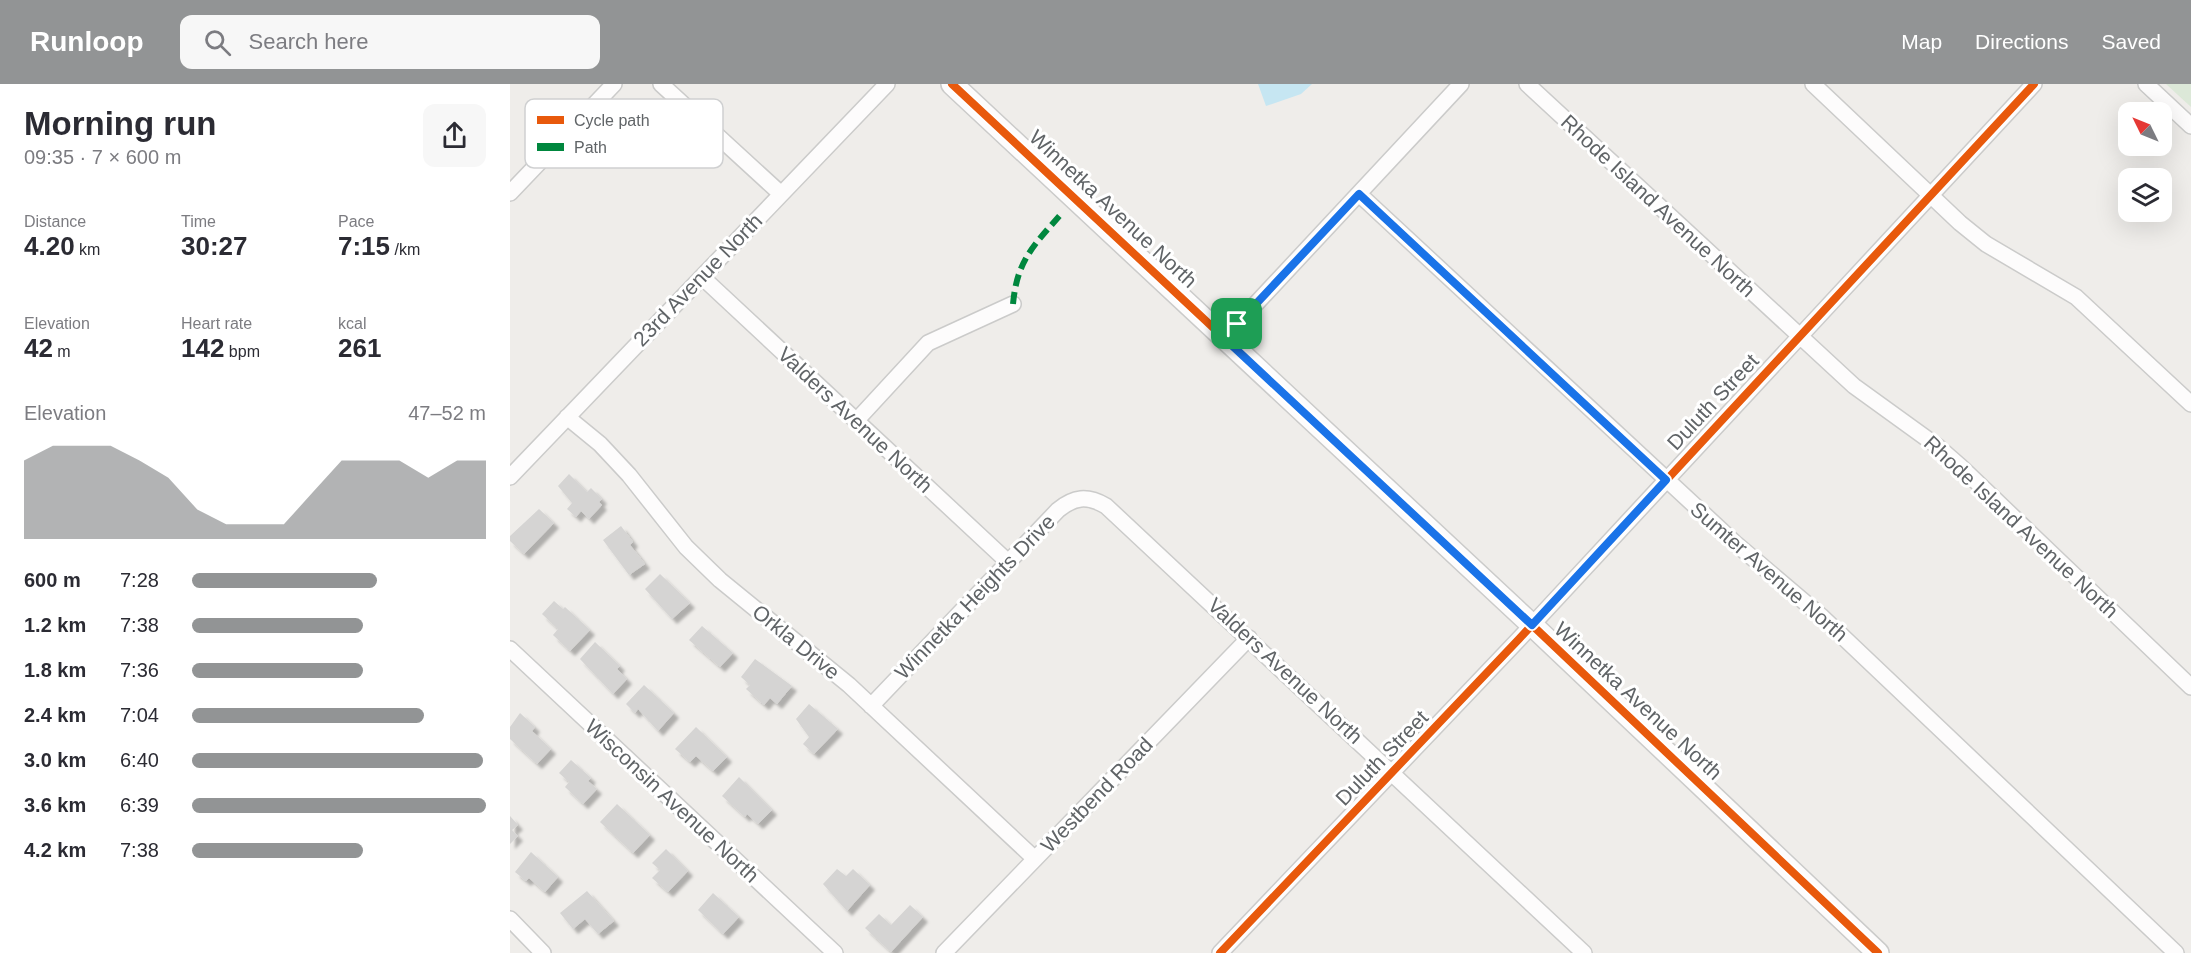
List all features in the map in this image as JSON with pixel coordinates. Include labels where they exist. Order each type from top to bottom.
[{"type":"main road","name":"Winnetka Avenue North","points":[[952,84],[1532,625],[1878,953]]},
{"type":"street","points":[[600,99],[614,84]]},
{"type":"street","points":[[661,84],[677,99]]},
{"type":"street","name":"23rd Avenue North","points":[[510,477],[887,84]]},
{"type":"street","points":[[1224,338],[1461,84]]},
{"type":"street","name":"Rhode Island Avenue North","points":[[1527,84],[1854,387],[1937,446],[1961,467],[2191,687]]},
{"type":"street","points":[[1813,84],[1986,244],[2076,297],[2191,404]]},
{"type":"street","name":"Duluth Street","points":[[1220,953],[1532,625],[2034,84]]},
{"type":"street","points":[[2146,84],[2191,126]]},
{"type":"street","points":[[723,141],[781,194]]},
{"type":"street","points":[[510,193],[534,168]]},
{"type":"street","name":"Sumter Avenue North","points":[[1359,194],[1666,480],[1735,543],[1812,608],[2176,953]]},
{"type":"street","name":"Valders Avenue North","points":[[702,277],[1008,562]]},
{"type":"street","points":[[856,421],[928,344],[1013,304]]},
{"type":"street","name":"Orkla Drive","points":[[567,417],[600,444],[629,475],[686,547],[711,572],[806,648],[1035,860]]},
{"type":"street","name":"Valders Avenue North","points":[[1084,497],[1095,499],[1106,506],[1394,772],[1584,953]]},
{"type":"street","name":"Winnetka Heights Drive","points":[[871,706],[1058,510],[1069,501],[1084,497]]},
{"type":"street","name":"Westbend Road","points":[[944,953],[1249,638]]},
{"type":"street","name":"Wisconsin Avenue North","points":[[510,649],[835,953]]},
{"type":"street","points":[[510,920],[543,953]]},
{"type":"green space","points":[[2166,84],[2191,84],[2191,107]]},
{"type":"water","points":[[1258,84],[1312,84],[1301,94],[1266,106]]},
{"type":"building","points":[[569,474],[587,492],[591,488],[602,499],[599,502],[602,505],[589,519],[581,511],[576,517],[567,509],[572,503],[558,486]]},
{"type":"building","points":[[539,509],[554,523],[524,554],[510,541],[510,536]]},
{"type":"building","points":[[621,526],[633,542],[630,545],[645,564],[629,575],[603,540]]},
{"type":"building","points":[[660,574],[690,603],[672,619],[645,589]]},
{"type":"building","points":[[554,601],[563,609],[565,607],[590,630],[570,651],[553,635],[558,629],[542,614]]},
{"type":"building","points":[[702,626],[733,653],[720,667],[689,640]]},
{"type":"building","points":[[595,642],[620,666],[617,669],[627,679],[613,694],[580,659]]},
{"type":"building","points":[[755,659],[792,686],[777,704],[770,698],[764,705],[746,689],[750,685],[741,677]]},
{"type":"building","points":[[644,685],[674,713],[658,731],[638,709],[635,713],[626,704]]},
{"type":"building","points":[[809,704],[838,729],[814,754],[803,744],[809,737],[796,719]]},
{"type":"building","points":[[520,713],[535,727],[532,731],[551,749],[537,764],[510,739],[510,727]]},
{"type":"building","points":[[696,727],[727,757],[713,771],[696,756],[690,762],[675,749]]},
{"type":"building","points":[[571,760],[591,778],[588,781],[597,789],[583,804],[565,787],[569,782],[559,773]]},
{"type":"building","points":[[739,777],[772,810],[758,824],[747,814],[745,817],[722,796]]},
{"type":"building","points":[[617,804],[650,835],[633,853],[600,822]]},
{"type":"building","points":[[510,816],[518,825],[512,830],[518,836],[510,844]]},
{"type":"building","points":[[666,849],[688,871],[668,892],[652,878],[660,870],[652,863]]},
{"type":"building","points":[[531,852],[558,877],[545,892],[529,878],[526,881],[515,872]]},
{"type":"building","points":[[837,869],[846,876],[853,869],[870,885],[847,911],[823,884]]},
{"type":"building","points":[[587,891],[614,921],[598,934],[585,919],[573,929],[560,913]]},
{"type":"building","points":[[713,893],[739,917],[723,934],[698,910]]},
{"type":"building","points":[[910,905],[923,917],[891,952],[865,928],[879,914],[891,925]]},
{"type":"marked path","points":[[1013,304],[1018,276],[1028,254],[1062,213]]},
{"type":"cycle path","points":[[952,84],[1532,625],[1878,953]]},
{"type":"cycle path","points":[[1220,953],[1519,639],[2034,84]]},
{"type":"route","points":[[1359,194],[1666,480],[1532,625],[1224,338],[1237,324],[1359,194]]}]
